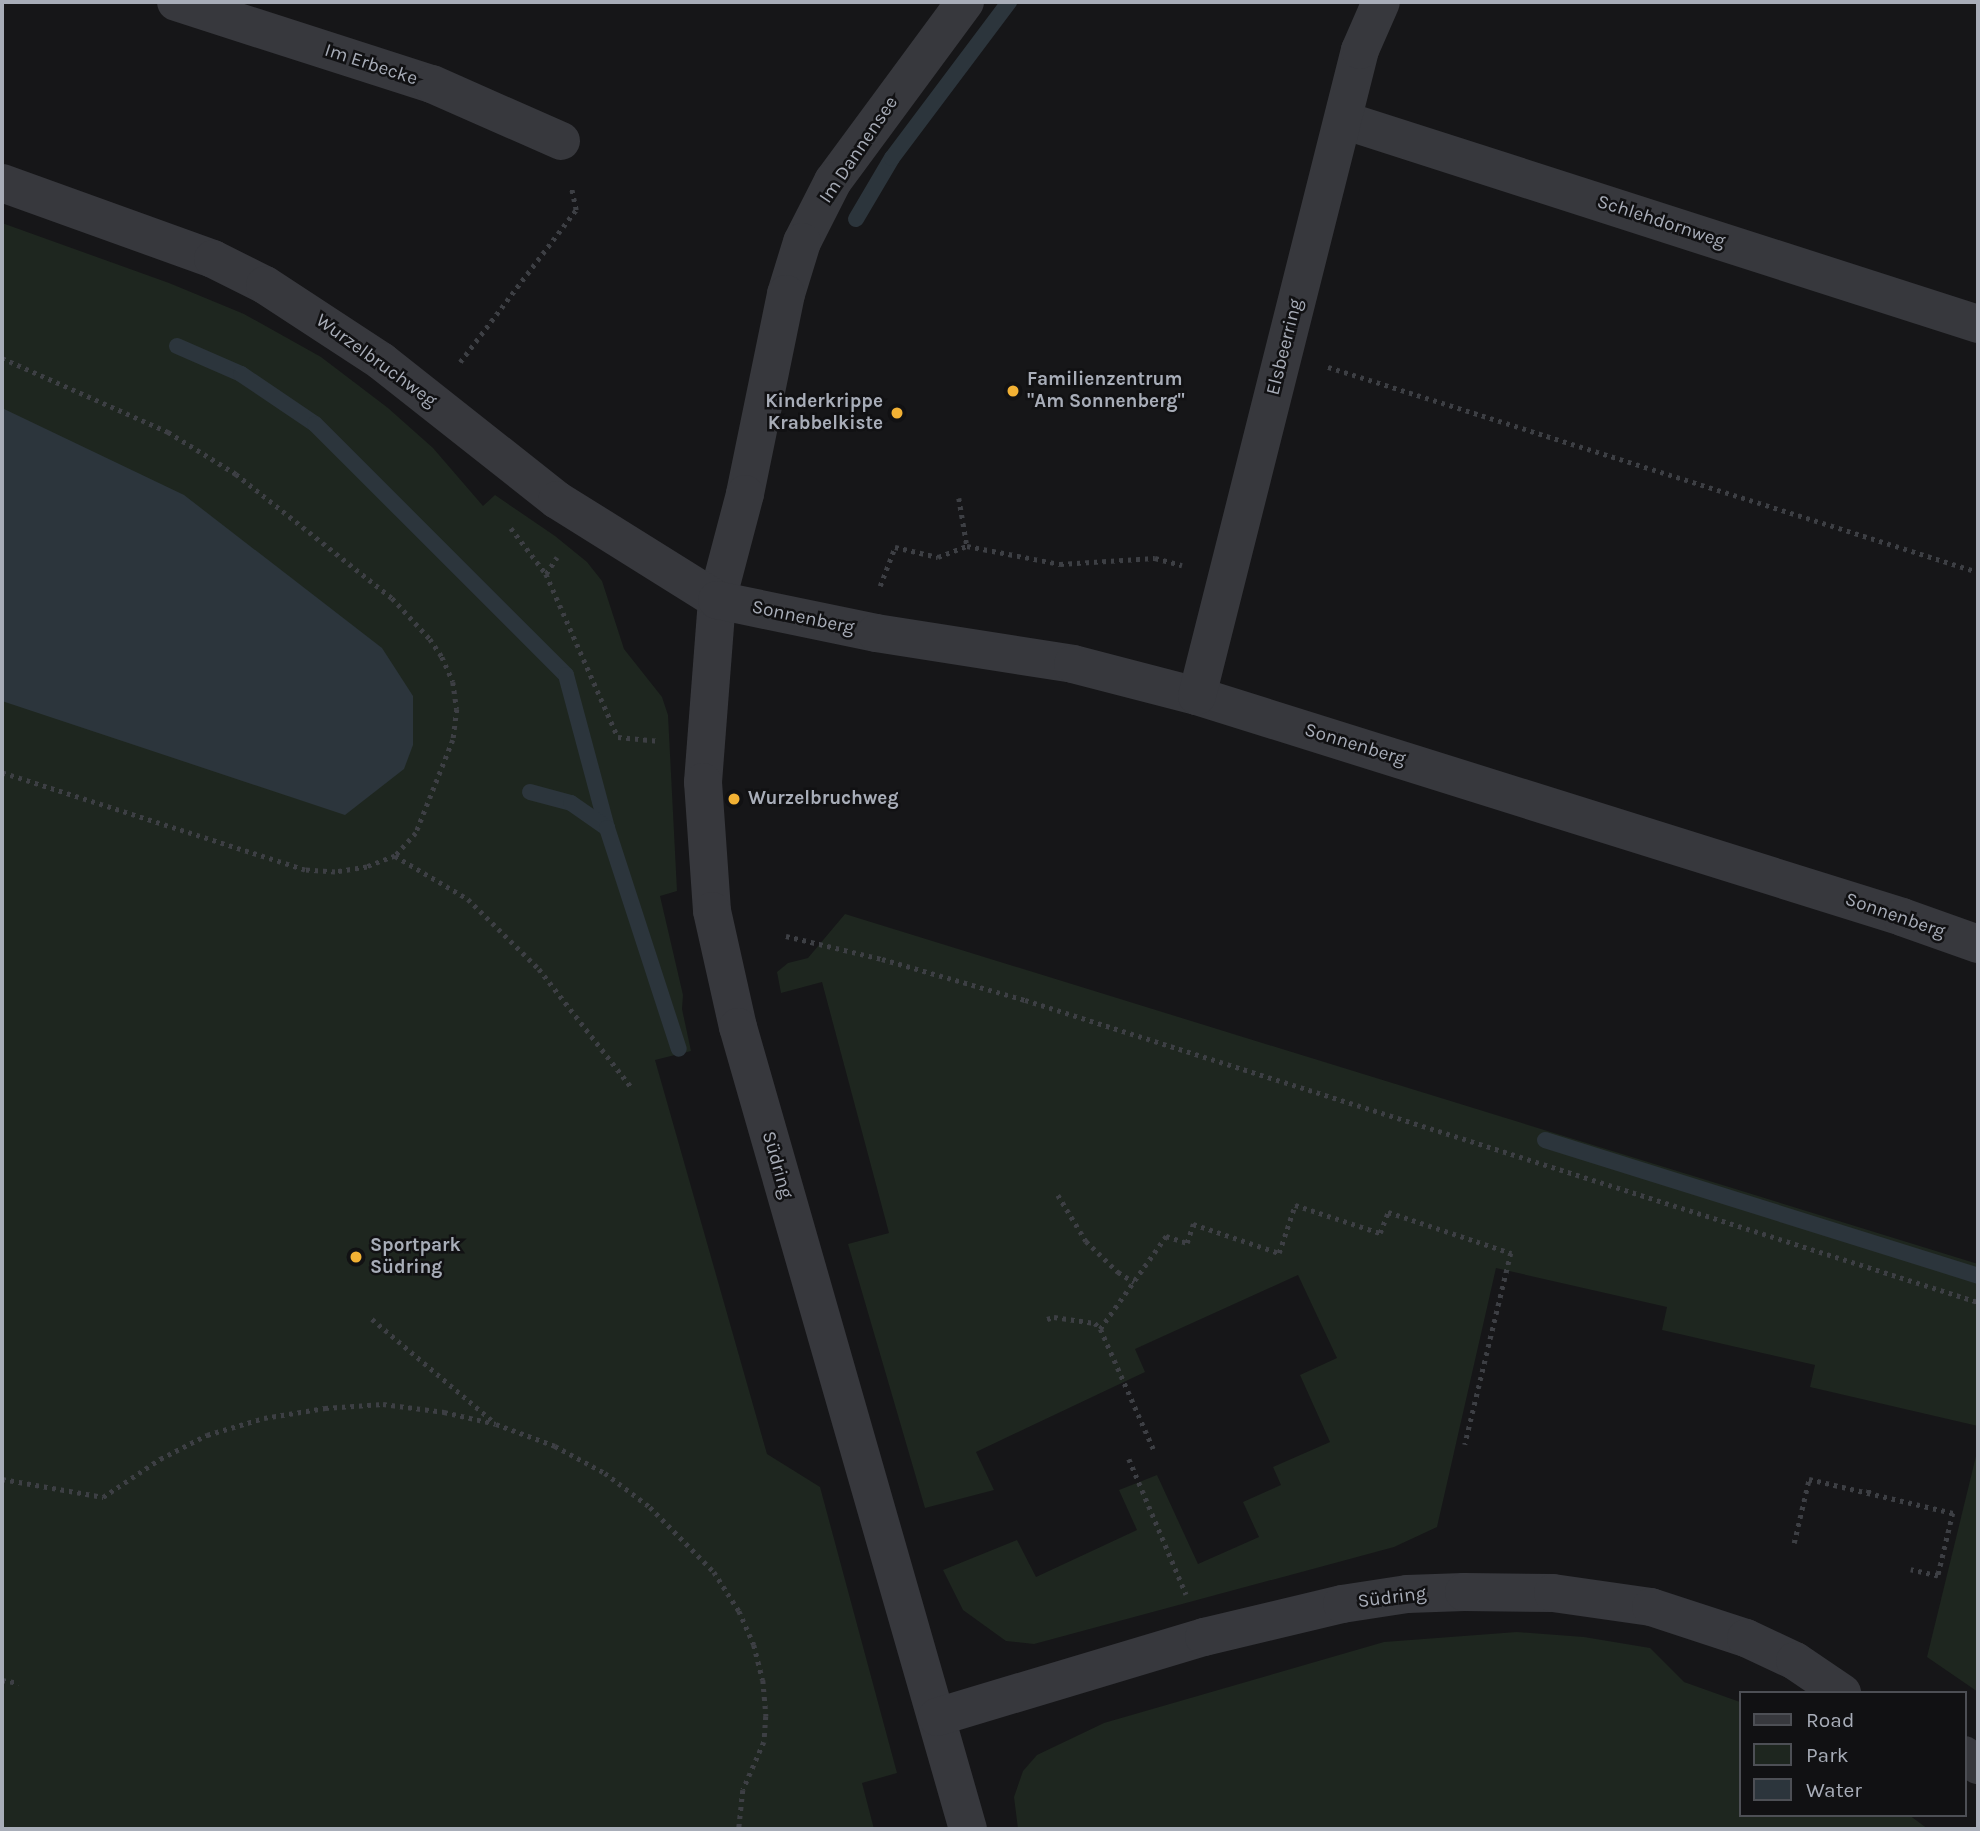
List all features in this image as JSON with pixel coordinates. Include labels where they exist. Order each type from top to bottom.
[{"type":"street","name":"Im Erbecke","points":[[176,2],[432,84],[561,141]]},
{"type":"street","name":"Im Dannensee","points":[[717,600],[745,494],[786,294],[802,242],[834,181],[965,2]]},
{"type":"street","name":"Elsbeerring","points":[[1197,696],[1360,50],[1381,2]]},
{"type":"street","name":"Schlehdornweg","points":[[1343,120],[1978,324]]},
{"type":"street","name":"Wurzelbruchweg","points":[[2,183],[99,216],[234,269],[319,317],[431,400],[557,499],[717,600]]},
{"type":"street","name":"Sonnenberg","points":[[717,600],[876,633],[1073,664],[1197,696],[1902,917],[1978,944]]},
{"type":"street","name":"Südring","points":[[717,600],[703,782],[706,867],[712,911],[738,1027],[968,1829]]},
{"type":"street","name":"Südring","points":[[937,1717],[1204,1637],[1342,1604],[1408,1594],[1553,1593],[1618,1600],[1695,1619],[1795,1661],[1839,1691]]},
{"type":"path","points":[[431,400],[576,210],[561,141]]},
{"type":"path","points":[[1283,353],[1978,572]]},
{"type":"path","points":[[2,358],[167,432],[236,474],[392,598],[430,639],[453,682],[457,709],[453,740],[416,833],[396,856],[367,867],[335,872],[305,870],[2,773]]},
{"type":"path","points":[[959,498],[967,546]]},
{"type":"path","points":[[506,522],[546,574],[618,737],[705,746]]},
{"type":"path","points":[[876,633],[880,584],[895,547],[938,556],[967,546],[1060,565],[1155,558],[1227,577]]},
{"type":"path","points":[[396,856],[468,899],[539,968],[632,1088]]},
{"type":"path","points":[[786,936],[882,959],[1025,1000],[1978,1302]]},
{"type":"path","points":[[1058,1195],[1086,1241],[1118,1272],[1134,1282]]},
{"type":"path","points":[[1100,1329],[1166,1236],[1186,1243],[1193,1224],[1279,1253],[1294,1205],[1380,1233],[1388,1212],[1511,1253],[1465,1445]]},
{"type":"path","points":[[1047,1319],[1054,1317],[1095,1323],[1100,1329],[1153,1449]]},
{"type":"path","points":[[372,1319],[496,1424]]},
{"type":"path","points":[[2,1479],[103,1497],[160,1459],[207,1435],[264,1418],[325,1408],[383,1404],[444,1412],[496,1424],[555,1446],[605,1473],[650,1507],[714,1572],[739,1611],[760,1669],[766,1716],[764,1742],[743,1790],[739,1829]]},
{"type":"path","points":[[1129,1459],[1204,1637]]},
{"type":"path","points":[[1794,1543],[1809,1479],[1953,1513],[1938,1576],[1911,1570]]},
{"type":"path","points":[[1868,1493],[1870,1485]]},
{"type":"path","points":[[2,1680],[19,1683]]},
{"type":"green space","name":"Sportpark Südring","points":[[2,223],[169,283],[244,314],[321,357],[388,408],[433,448],[483,506],[495,495],[555,536],[587,562],[602,581],[624,649],[662,697],[668,715],[677,891],[660,896],[683,995],[682,1009],[691,1051],[655,1060],[767,1454],[820,1487],[897,1773],[862,1783],[874,1829],[2,1829]]},
{"type":"green space","points":[[845,914],[1978,1264],[1978,1426],[1810,1387],[1815,1365],[1662,1330],[1667,1307],[1496,1268],[1437,1527],[1394,1547],[1034,1644],[1006,1641],[963,1610],[943,1570],[1017,1540],[1036,1577],[1137,1530],[1119,1490],[1157,1475],[1198,1564],[1259,1537],[1243,1502],[1281,1485],[1273,1467],[1330,1442],[1300,1375],[1337,1358],[1298,1275],[1135,1349],[1145,1372],[976,1452],[994,1490],[925,1508],[848,1244],[889,1233],[822,982],[781,993],[777,972],[788,963],[808,958]]},
{"type":"green space","points":[[1978,1448],[1978,1692],[1927,1657]]},
{"type":"green space","points":[[1517,1632],[1584,1637],[1650,1648],[1684,1682],[1738,1701],[1738,1817],[1912,1817],[1928,1829],[1018,1829],[1014,1797],[1023,1771],[1037,1755],[1104,1723],[1384,1642]]},
{"type":"water","points":[[2,408],[184,495],[382,648],[413,696],[413,745],[404,769],[345,815],[2,701]]},
{"type":"waterway","points":[[856,219],[892,158],[1009,2]]},
{"type":"waterway","points":[[177,346],[241,374],[315,424],[566,675],[607,828]]},
{"type":"waterway","points":[[530,792],[571,803],[607,828],[679,1049]]},
{"type":"waterway","points":[[1545,1140],[1978,1276]]},
{"type":"place","name":"Familienzentrum \"Am Sonnenberg\"","points":[[1013,391]]},
{"type":"place","name":"Kinderkrippe Krabbelkiste","points":[[897,413]]},
{"type":"place","name":"Wurzelbruchweg","points":[[734,799]]},
{"type":"place","name":"Sportpark Südring","points":[[356,1257]]}]
